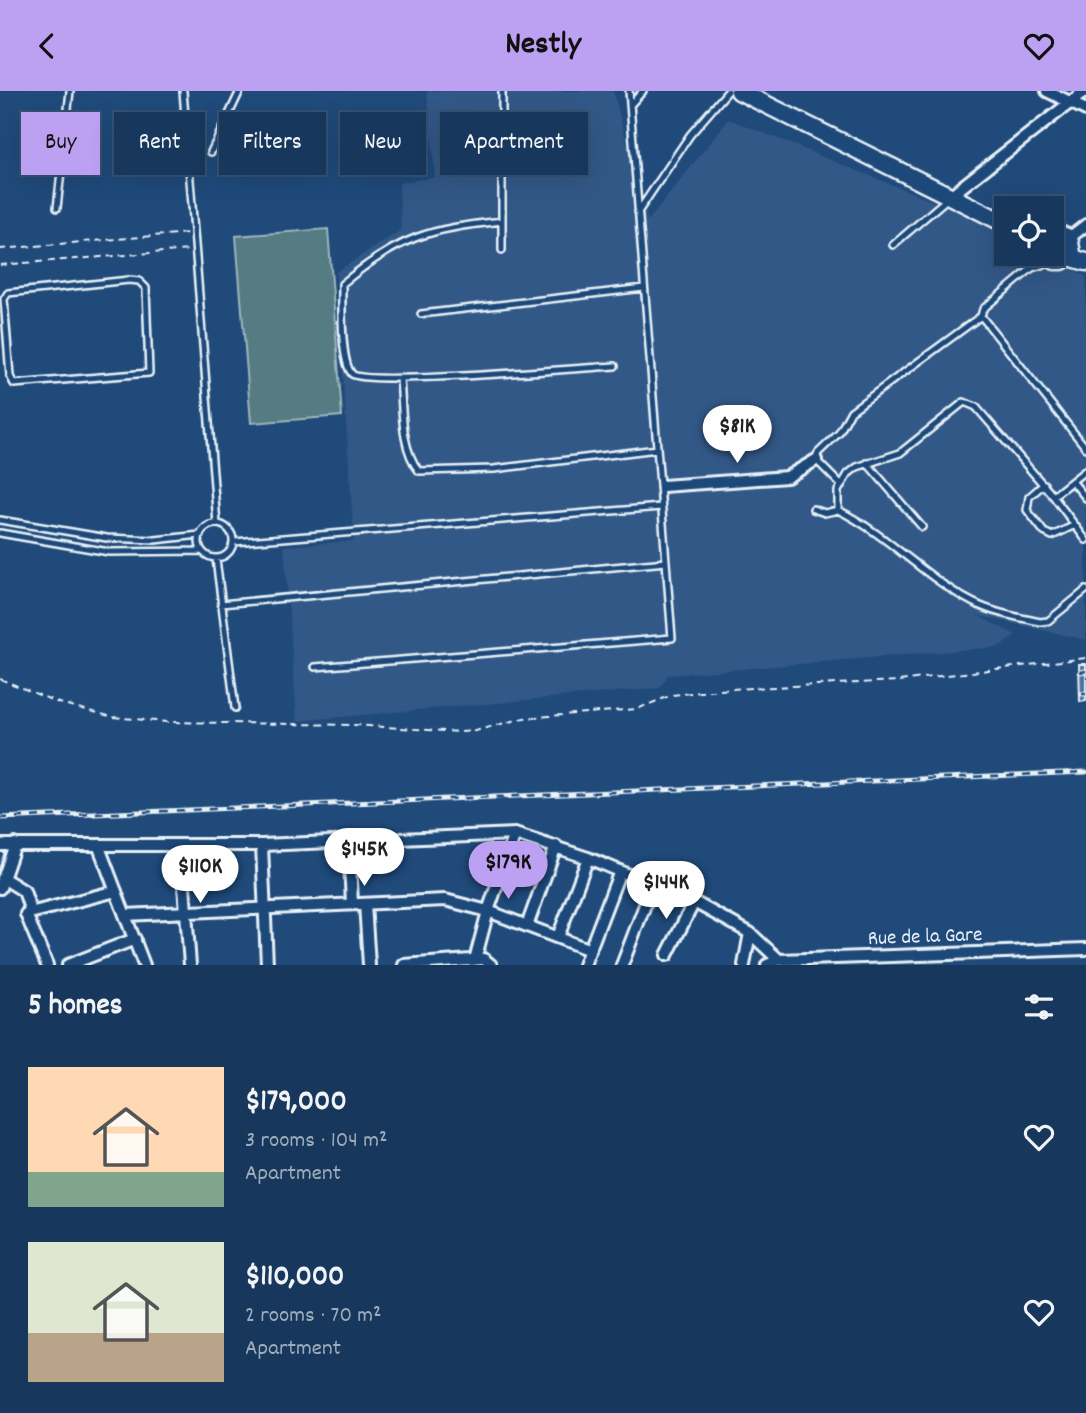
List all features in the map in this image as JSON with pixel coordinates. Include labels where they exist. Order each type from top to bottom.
[{"type":"main road","points":[[739,91],[994,218]]},
{"type":"main road","points":[[1064,253],[1086,260]]},
{"type":"street","points":[[1047,91],[1086,110]]},
{"type":"street","points":[[950,196],[1085,91]]},
{"type":"street","points":[[1064,247],[1086,225]]},
{"type":"street","points":[[663,486],[787,477],[816,460]]},
{"type":"street","points":[[475,960],[488,911],[515,834]]},
{"type":"street","points":[[0,845],[99,848],[262,845],[515,834],[588,858],[694,902],[750,933],[779,960]]},
{"type":"street","points":[[349,841],[352,904]]},
{"type":"street","points":[[15,844],[2,883],[24,891],[31,912]]},
{"type":"street","points":[[262,845],[267,965]]},
{"type":"street","points":[[181,846],[190,965]]},
{"type":"street","points":[[527,926],[556,846]]},
{"type":"street","points":[[99,848],[144,965]]},
{"type":"street","points":[[558,937],[588,858]]},
{"type":"street","points":[[584,965],[620,871]]},
{"type":"street","points":[[622,965],[653,884]]},
{"type":"street","points":[[47,965],[26,914],[116,891]]},
{"type":"street","points":[[125,915],[264,906],[445,900],[488,911],[590,950]]},
{"type":"street","points":[[667,955],[694,902]]},
{"type":"street","points":[[365,904],[369,965]]},
{"type":"street","points":[[744,965],[750,933]]},
{"type":"street","points":[[68,965],[86,962],[135,939]]},
{"type":"street","name":"Rue de la Gare","points":[[767,965],[779,960],[1086,949]]},
{"type":"street","points":[[404,965],[484,959],[491,965]]},
{"type":"lane","points":[[57,208],[70,91]]},
{"type":"lane","points":[[183,91],[193,249],[217,524]]},
{"type":"lane","points":[[211,152],[240,91]]},
{"type":"lane","points":[[502,91],[502,250]]},
{"type":"lane","points":[[315,667],[672,638],[629,91]]},
{"type":"lane","points":[[631,104],[643,91]]},
{"type":"lane","points":[[638,212],[690,135],[728,91]]},
{"type":"lane","points":[[893,245],[950,196]]},
{"type":"lane","points":[[502,221],[439,228],[412,237],[342,284],[346,360],[352,374],[360,378],[400,380],[615,366]]},
{"type":"lane","points":[[840,484],[816,460],[818,453],[839,433],[850,411],[981,316],[983,309],[1035,266]]},
{"type":"lane","points":[[139,281],[146,288],[149,373],[14,384],[10,376],[3,322],[4,299],[14,291],[139,281]]},
{"type":"lane","points":[[421,314],[644,288]]},
{"type":"lane","points":[[981,316],[1086,448]]},
{"type":"lane","points":[[400,380],[407,443],[411,460],[419,471],[494,470],[657,449]]},
{"type":"lane","points":[[838,510],[840,484],[857,467],[900,453],[964,402],[976,407],[1054,496],[1086,540]]},
{"type":"lane","points":[[867,463],[922,527]]},
{"type":"lane","points":[[1054,496],[1086,470]]},
{"type":"lane","points":[[1072,481],[1086,498]]},
{"type":"lane","points":[[1044,484],[1029,497],[1027,510],[1044,532],[1052,535],[1075,524]]},
{"type":"lane","points":[[234,542],[661,507]]},
{"type":"lane","points":[[813,509],[825,513],[838,510],[860,521],[958,593],[994,611],[1040,622],[1048,621],[1086,590]]},
{"type":"lane","points":[[0,520],[107,538],[155,540],[200,535]]},
{"type":"lane","points":[[202,551],[200,535],[206,527],[217,524],[231,531],[234,542],[230,552],[216,559]]},
{"type":"lane","points":[[0,533],[109,552],[202,551],[216,559]]},
{"type":"lane","points":[[216,559],[235,708]]},
{"type":"lane","points":[[220,604],[666,562]]},
{"type":"path","points":[[0,249],[192,232]]},
{"type":"path","points":[[0,265],[193,249]]},
{"type":"path","points":[[0,678],[59,703],[113,717],[166,722],[368,725],[460,732],[524,718],[637,709],[671,695],[731,689],[899,681],[1086,658]]},
{"type":"shaded area","points":[[427,91],[613,91],[648,221],[729,119],[947,207],[994,229],[994,266],[1037,266],[1042,270],[1069,268],[1086,276],[1086,640],[976,615],[1016,635],[999,647],[668,675],[660,688],[297,721],[284,546],[354,541],[336,272],[401,230],[399,183],[435,177]]},
{"type":"green space","points":[[328,229],[342,416],[251,423],[236,236]]},
{"type":"building","points":[[1079,664],[1086,664],[1086,701],[1080,702]]},
{"type":"railway","points":[[1080,672],[1086,671]]},
{"type":"railway","points":[[0,818],[1086,772]]}]
